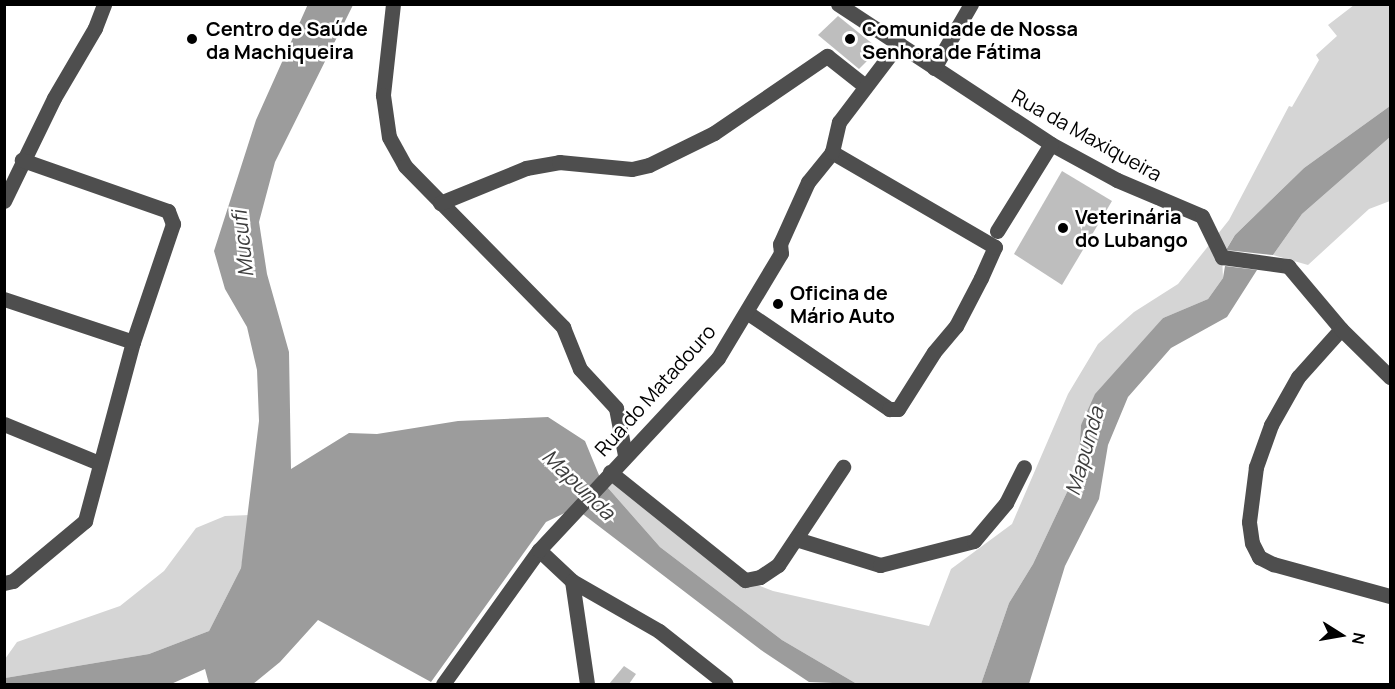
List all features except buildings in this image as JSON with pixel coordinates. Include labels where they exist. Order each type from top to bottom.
[{"type":"street","points":[[4,201],[22,160],[95,28],[104,4]]},
{"type":"street","points":[[393,4],[382,96],[388,137],[405,166],[563,327],[580,369],[616,408],[625,455]]},
{"type":"street","name":"Rua da Maxiqueira","points":[[838,4],[1051,144],[1117,180],[1202,216],[1222,256],[1288,266],[1341,329]]},
{"type":"street","points":[[934,68],[971,4]]},
{"type":"street","name":"Rua do Matadouro","points":[[442,684],[539,550],[575,508],[718,357],[748,313],[781,253],[780,244],[808,182],[832,152],[839,122],[899,44]]},
{"type":"street","points":[[440,203],[526,168],[559,162],[632,169],[649,165],[714,133],[826,56],[865,86]]},
{"type":"street","points":[[997,231],[1051,144]]},
{"type":"street","points":[[748,313],[889,409],[898,409],[934,352],[956,326],[995,247],[832,152]]},
{"type":"street","points":[[4,583],[13,581],[85,521],[96,492],[99,463],[133,342],[173,224],[172,215],[22,160]]},
{"type":"street","points":[[4,299],[133,342]]},
{"type":"street","points":[[1390,377],[1341,329],[1298,377],[1271,425],[1256,467],[1249,522],[1251,543],[1259,557],[1273,564],[1390,596]]},
{"type":"street","points":[[4,424],[99,463]]},
{"type":"street","points":[[605,476],[746,580],[760,577],[778,565],[843,467]]},
{"type":"street","points":[[796,539],[880,565],[974,541],[1006,502],[1023,467]]},
{"type":"street","points":[[539,550],[572,581],[660,631],[726,684]]},
{"type":"street","points":[[572,581],[587,684]]},
{"type":"shaded area","points":[[1354,5],[1390,5],[1390,106],[1304,168],[1235,235],[1222,256],[1223,278],[1208,299],[1163,318],[1081,425],[1079,453],[1068,490],[1033,564],[1009,603],[981,684],[857,684],[782,640],[660,547],[601,480],[610,472],[745,580],[773,591],[929,626],[951,569],[1012,524],[1068,394],[1098,344],[1134,312],[1178,284],[1229,220],[1289,106],[1292,107],[1319,60],[1316,55],[1337,36],[1328,25]]},
{"type":"shaded area","points":[[1390,137],[1390,201],[1369,209],[1308,265],[1273,255],[1302,214]]},
{"type":"shaded area","points":[[250,515],[241,568],[209,631],[149,654],[5,678],[5,659],[17,642],[120,606],[164,571],[196,528],[225,516]]},
{"type":"water","points":[[308,4],[353,5],[275,162],[259,222],[267,274],[289,352],[291,469],[349,433],[377,434],[458,421],[548,417],[585,441],[601,480],[660,547],[782,640],[857,684],[809,682],[761,650],[575,508],[546,522],[431,682],[318,620],[280,662],[253,684],[209,684],[205,669],[171,684],[5,684],[5,678],[149,654],[209,631],[241,568],[259,421],[257,370],[247,327],[225,289],[214,251],[256,120]]},
{"type":"water","points":[[1390,106],[1390,137],[1302,214],[1273,255],[1226,250],[1235,235],[1304,168]]},
{"type":"water","name":"Mapunda","points":[[1225,266],[1257,270],[1227,317],[1171,348],[1128,397],[1108,445],[1099,499],[1065,566],[1029,684],[981,684],[1009,603],[1033,564],[1068,490],[1079,453],[1081,425],[1095,394],[1163,318],[1208,299],[1223,278]]},
{"type":"place","name":"Centro de Saúde da Machiqueira","points":[[192,39]]},
{"type":"place","name":"Comunidade de Nossa Senhora de Fátima","points":[[850,39]]},
{"type":"place","name":"Veterinária do Lubango","points":[[1063,228]]},
{"type":"place","name":"Oficina de Mário Auto","points":[[778,304]]},
{"type":"water label","name":"Mucufi","points":[[242,244]]}]
